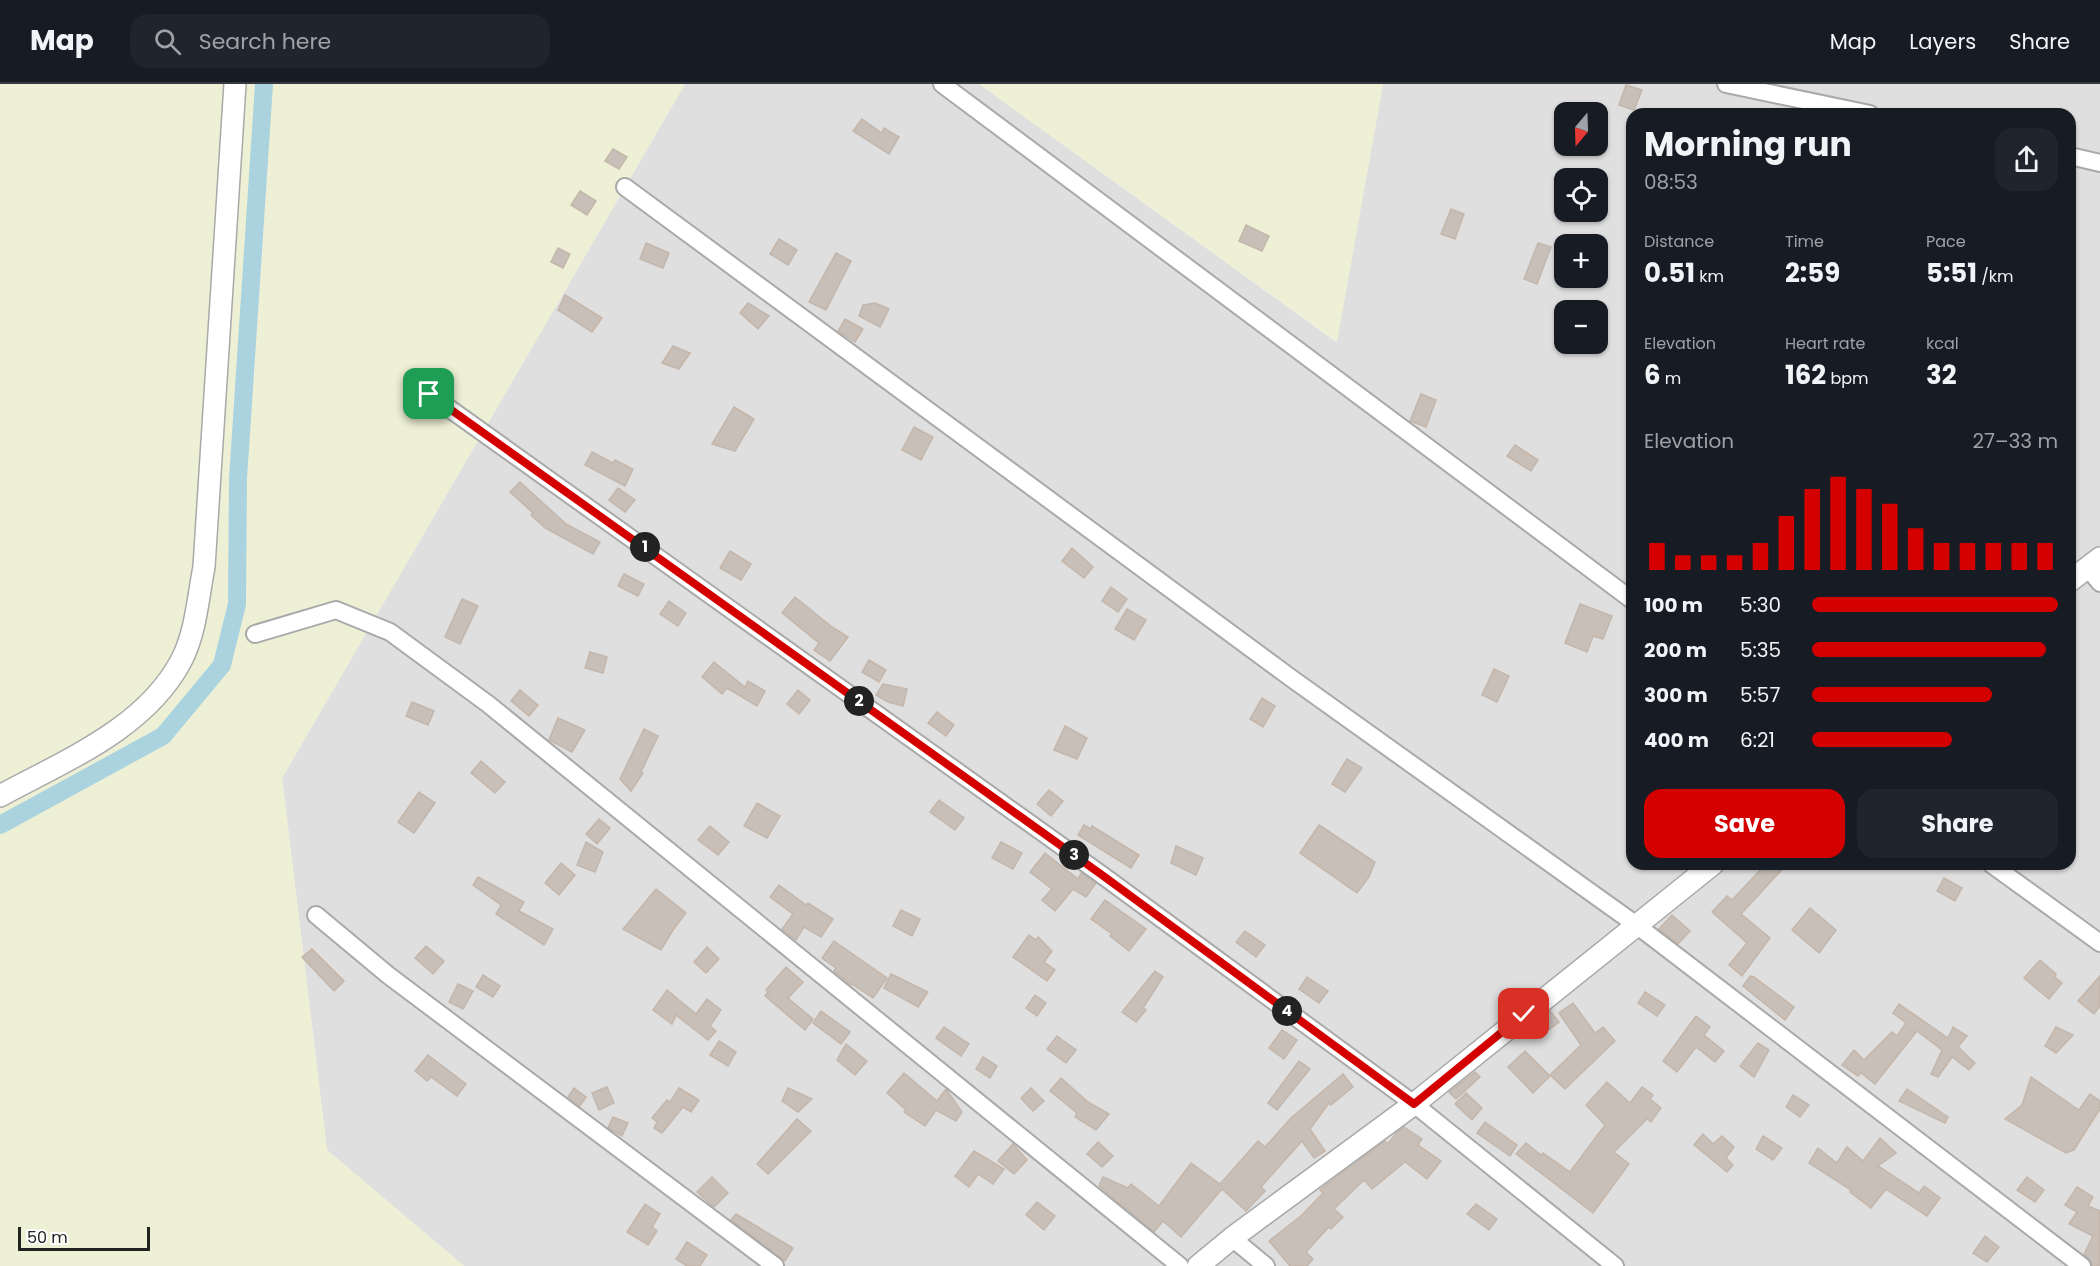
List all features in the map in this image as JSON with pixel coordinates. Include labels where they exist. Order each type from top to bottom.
[{"type":"street","points":[[0,796],[107,737],[137,715],[164,688],[182,660],[195,616],[204,567],[235,84]]},
{"type":"street","points":[[942,84],[1626,596]]},
{"type":"street","points":[[1726,84],[1841,108]]},
{"type":"street","points":[[2076,157],[2100,163]]},
{"type":"street","points":[[626,187],[1291,678],[1635,924],[2082,1266]]},
{"type":"street","points":[[429,394],[1102,875],[1414,1104],[1614,1266]]},
{"type":"street","points":[[2076,578],[2096,569]]},
{"type":"street","points":[[255,634],[336,610],[390,632],[489,704],[1180,1266]]},
{"type":"street","points":[[1198,1266],[1232,1238],[1414,1104],[1635,924],[1705,870]]},
{"type":"street","points":[[1999,870],[2100,943]]},
{"type":"street","points":[[316,915],[388,975],[775,1266]]},
{"type":"street","points":[[1232,1238],[1266,1266]]},
{"type":"shaded area","points":[[685,84],[979,84],[1336,342],[1383,84],[2100,84],[2100,1266],[464,1266],[327,1150],[282,778]]},
{"type":"green space","points":[[0,84],[685,84],[282,778],[327,1150],[464,1266],[0,1266]]},
{"type":"green space","points":[[979,84],[1383,84],[1337,342]]},
{"type":"building","points":[[1626,85],[1642,90],[1635,108],[1619,105]]},
{"type":"building","points":[[862,119],[882,133],[884,128],[899,137],[889,154],[853,131]]},
{"type":"building","points":[[613,149],[627,157],[619,169],[605,161]]},
{"type":"building","points":[[580,191],[596,201],[587,215],[571,205]]},
{"type":"building","points":[[1451,209],[1464,214],[1455,239],[1441,234]]},
{"type":"building","points":[[1246,225],[1269,236],[1262,251],[1239,241]]},
{"type":"building","points":[[779,239],[797,250],[788,265],[770,254]]},
{"type":"building","points":[[646,243],[669,253],[663,268],[640,259]]},
{"type":"building","points":[[1538,243],[1551,247],[1537,284],[1524,279]]},
{"type":"building","points":[[558,248],[570,254],[563,268],[551,262]]},
{"type":"building","points":[[836,253],[851,261],[826,310],[809,302]]},
{"type":"building","points":[[565,295],[602,318],[592,332],[558,310]]},
{"type":"building","points":[[748,303],[769,316],[758,329],[740,313]]},
{"type":"building","points":[[875,303],[889,309],[880,327],[859,316],[863,305]]},
{"type":"building","points":[[845,319],[863,329],[855,342],[838,331]]},
{"type":"building","points":[[673,346],[690,353],[679,369],[662,363]]},
{"type":"building","points":[[1421,394],[1436,400],[1426,427],[1410,421]]},
{"type":"building","points":[[734,407],[754,419],[735,451],[712,444]]},
{"type":"building","points":[[914,427],[933,437],[921,460],[902,450]]},
{"type":"building","points":[[1515,445],[1538,460],[1531,471],[1507,456]]},
{"type":"building","points":[[592,452],[613,463],[615,460],[633,469],[625,486],[585,465]]},
{"type":"building","points":[[520,482],[566,524],[600,542],[593,554],[545,528],[531,515],[533,513],[510,492]]},
{"type":"building","points":[[618,488],[635,500],[625,512],[609,500]]},
{"type":"building","points":[[1072,548],[1093,567],[1084,578],[1062,561]]},
{"type":"building","points":[[730,551],[751,564],[741,580],[720,568]]},
{"type":"building","points":[[624,574],[644,584],[638,596],[618,586]]},
{"type":"building","points":[[1111,587],[1127,599],[1118,612],[1102,601]]},
{"type":"building","points":[[795,597],[848,637],[830,661],[814,650],[819,643],[782,613]]},
{"type":"building","points":[[462,599],[478,606],[460,644],[445,637]]},
{"type":"building","points":[[669,601],[686,613],[678,626],[660,614]]},
{"type":"building","points":[[1580,604],[1612,616],[1603,639],[1593,636],[1587,652],[1565,643]]},
{"type":"building","points":[[1127,609],[1146,620],[1134,640],[1115,629]]},
{"type":"building","points":[[590,652],[607,657],[603,673],[585,668]]},
{"type":"building","points":[[869,660],[886,670],[879,682],[862,672]]},
{"type":"building","points":[[714,662],[745,687],[748,681],[765,691],[757,706],[727,688],[722,694],[702,677]]},
{"type":"building","points":[[1494,669],[1509,676],[1497,702],[1482,695]]},
{"type":"building","points":[[883,684],[907,689],[903,706],[888,702],[876,695]]},
{"type":"building","points":[[520,690],[538,705],[529,716],[511,701]]},
{"type":"building","points":[[798,690],[810,700],[799,714],[787,704]]},
{"type":"building","points":[[1262,698],[1275,706],[1263,727],[1250,719]]},
{"type":"building","points":[[412,702],[434,711],[428,725],[406,716]]},
{"type":"building","points":[[937,712],[954,725],[946,736],[928,723]]},
{"type":"building","points":[[558,718],[585,730],[572,752],[549,740]]},
{"type":"building","points":[[1065,726],[1087,738],[1077,759],[1054,750]]},
{"type":"building","points":[[644,729],[658,736],[641,772],[643,773],[631,791],[620,779]]},
{"type":"building","points":[[1347,759],[1362,768],[1345,792],[1332,784]]},
{"type":"building","points":[[481,761],[505,782],[495,793],[471,773]]},
{"type":"building","points":[[1049,790],[1063,801],[1051,816],[1037,804]]},
{"type":"building","points":[[419,792],[435,803],[414,833],[398,822]]},
{"type":"building","points":[[939,800],[964,818],[955,830],[930,812]]},
{"type":"building","points":[[757,803],[780,816],[767,838],[744,826]]},
{"type":"building","points":[[599,819],[610,828],[597,844],[586,834]]},
{"type":"building","points":[[1084,825],[1091,829],[1092,826],[1139,855],[1131,868],[1078,835]]},
{"type":"building","points":[[1319,825],[1375,862],[1369,877],[1357,893],[1300,853]]},
{"type":"building","points":[[710,826],[729,842],[718,855],[698,840]]},
{"type":"building","points":[[586,842],[603,852],[595,872],[577,865]]},
{"type":"building","points":[[1001,842],[1022,853],[1013,869],[992,858]]},
{"type":"building","points":[[1176,846],[1203,858],[1196,875],[1171,863]]},
{"type":"building","points":[[1045,853],[1078,879],[1081,873],[1096,883],[1086,897],[1073,889],[1055,911],[1042,900],[1052,889],[1030,872]]},
{"type":"building","points":[[561,863],[575,875],[559,895],[545,883]]},
{"type":"building","points":[[1760,870],[1781,870],[1741,914],[1770,938],[1742,976],[1729,965],[1747,943],[1712,912],[1727,896],[1732,900]]},
{"type":"building","points":[[478,877],[524,902],[519,911],[553,929],[544,945],[496,914],[501,905],[473,885]]},
{"type":"building","points":[[1944,878],[1962,888],[1955,901],[1937,891]]},
{"type":"building","points":[[779,885],[806,905],[808,903],[833,919],[821,937],[804,927],[796,940],[782,929],[793,914],[770,897]]},
{"type":"building","points":[[656,889],[686,913],[661,950],[623,929]]},
{"type":"building","points":[[1105,900],[1146,929],[1129,951],[1110,936],[1112,934],[1091,919]]},
{"type":"building","points":[[1810,908],[1836,930],[1819,953],[1792,930]]},
{"type":"building","points":[[901,910],[920,919],[912,936],[893,926]]},
{"type":"building","points":[[1672,915],[1690,931],[1678,944],[1659,929]]},
{"type":"building","points":[[1245,931],[1265,945],[1256,957],[1236,942]]},
{"type":"building","points":[[1029,935],[1036,940],[1038,937],[1052,951],[1044,962],[1055,970],[1047,981],[1013,957]]},
{"type":"building","points":[[834,941],[887,978],[873,998],[851,985],[834,971],[836,968],[822,958]]},
{"type":"building","points":[[426,946],[444,961],[433,974],[415,958]]},
{"type":"building","points":[[707,947],[719,959],[706,973],[694,962]]},
{"type":"building","points":[[312,949],[344,981],[334,991],[302,957]]},
{"type":"building","points":[[2040,960],[2056,974],[2055,977],[2062,983],[2049,999],[2024,978]]},
{"type":"building","points":[[786,967],[803,982],[788,998],[813,1019],[805,1030],[765,996],[768,992],[766,990]]},
{"type":"building","points":[[1155,971],[1163,977],[1143,1008],[1146,1010],[1136,1022],[1122,1012]]},
{"type":"building","points":[[891,974],[928,992],[918,1007],[884,988]]},
{"type":"building","points":[[483,975],[500,986],[493,997],[476,987]]},
{"type":"building","points":[[1750,976],[1794,1007],[1785,1020],[1743,986]]},
{"type":"building","points":[[2100,976],[2100,1006],[2094,1014],[2078,1001]]},
{"type":"building","points":[[1307,977],[1328,991],[1319,1003],[1299,989]]},
{"type":"building","points":[[458,984],[473,991],[463,1009],[449,1002]]},
{"type":"building","points":[[667,990],[696,1014],[707,999],[721,1010],[710,1026],[716,1031],[708,1040],[676,1015],[672,1024],[653,1010]]},
{"type":"building","points":[[1645,992],[1665,1005],[1657,1016],[1638,1003]]},
{"type":"building","points":[[1035,995],[1046,1003],[1037,1016],[1026,1008]]},
{"type":"building","points":[[1573,1003],[1595,1033],[1603,1027],[1615,1041],[1565,1089],[1550,1075],[1581,1045],[1559,1013]]},
{"type":"building","points":[[1899,1004],[1948,1038],[1953,1027],[1967,1036],[1958,1047],[1975,1063],[1969,1070],[1952,1057],[1938,1077],[1931,1074],[1942,1050],[1917,1031],[1875,1084],[1861,1073],[1858,1076],[1842,1065],[1854,1050],[1864,1060],[1892,1032],[1897,1036],[1906,1023],[1893,1013]]},
{"type":"building","points":[[821,1011],[850,1032],[841,1044],[813,1023]]},
{"type":"building","points":[[1550,1011],[1559,1022],[1547,1031],[1538,1021]]},
{"type":"building","points":[[1696,1016],[1710,1027],[1704,1035],[1724,1051],[1715,1062],[1696,1047],[1677,1072],[1663,1061]]},
{"type":"building","points":[[944,1027],[969,1044],[961,1056],[936,1038]]},
{"type":"building","points":[[2056,1027],[2073,1035],[2056,1053],[2045,1046]]},
{"type":"building","points":[[1282,1030],[1297,1040],[1284,1059],[1269,1048]]},
{"type":"building","points":[[1057,1036],[1076,1050],[1066,1063],[1047,1049]]},
{"type":"building","points":[[719,1041],[736,1052],[728,1066],[710,1055]]},
{"type":"building","points":[[1758,1043],[1769,1050],[1754,1077],[1740,1066]]},
{"type":"building","points":[[846,1044],[867,1061],[855,1075],[837,1060]]},
{"type":"building","points":[[1525,1051],[1550,1076],[1533,1093],[1508,1067]]},
{"type":"building","points":[[428,1055],[466,1084],[457,1096],[431,1077],[427,1081],[415,1071]]},
{"type":"building","points":[[983,1057],[997,1066],[990,1078],[976,1069]]},
{"type":"building","points":[[1299,1061],[1310,1069],[1277,1110],[1268,1103]]},
{"type":"building","points":[[1475,1072],[1480,1077],[1456,1099],[1449,1092]]},
{"type":"building","points":[[904,1073],[937,1101],[946,1089],[962,1112],[956,1121],[936,1110],[925,1126],[904,1112],[906,1110],[887,1093]]},
{"type":"building","points":[[1343,1074],[1353,1087],[1331,1105],[1329,1103],[1310,1129],[1325,1151],[1314,1158],[1302,1141],[1261,1187],[1265,1191],[1246,1211],[1222,1189],[1181,1237],[1163,1221],[1154,1232],[1099,1186],[1103,1177],[1128,1188],[1131,1184],[1159,1206],[1191,1163],[1220,1184],[1258,1141],[1265,1147],[1291,1118]]},
{"type":"building","points":[[2031,1077],[2079,1110],[2090,1094],[2100,1101],[2100,1109],[2074,1150],[2066,1153],[2005,1119],[2022,1105]]},
{"type":"building","points":[[1061,1078],[1088,1102],[1109,1114],[1096,1130],[1075,1117],[1077,1113],[1050,1091]]},
{"type":"building","points":[[1607,1082],[1630,1103],[1642,1087],[1653,1095],[1650,1099],[1661,1108],[1651,1122],[1647,1119],[1614,1152],[1629,1164],[1593,1213],[1516,1154],[1526,1143],[1570,1172],[1605,1125],[1586,1105]]},
{"type":"building","points":[[607,1087],[614,1103],[599,1110],[592,1093]]},
{"type":"building","points":[[574,1088],[586,1097],[580,1106],[568,1097]]},
{"type":"building","points":[[679,1088],[699,1100],[691,1112],[683,1107],[662,1133],[654,1128],[657,1122],[652,1118],[667,1100],[670,1102]]},
{"type":"building","points":[[788,1088],[812,1099],[798,1112],[782,1101]]},
{"type":"building","points":[[1031,1088],[1044,1101],[1033,1111],[1021,1098]]},
{"type":"building","points":[[1907,1089],[1948,1117],[1945,1123],[1899,1101]]},
{"type":"building","points":[[1466,1093],[1482,1108],[1472,1120],[1455,1104]]},
{"type":"building","points":[[1793,1095],[1809,1105],[1800,1117],[1786,1107]]},
{"type":"building","points":[[613,1117],[628,1123],[622,1136],[608,1128]]},
{"type":"building","points":[[797,1119],[811,1131],[768,1174],[757,1164]]},
{"type":"building","points":[[1485,1122],[1517,1145],[1510,1156],[1477,1133]]},
{"type":"building","points":[[1404,1127],[1422,1139],[1418,1145],[1441,1161],[1427,1179],[1405,1162],[1372,1189],[1364,1180],[1334,1209],[1343,1217],[1331,1229],[1329,1227],[1306,1252],[1313,1259],[1307,1266],[1290,1266],[1269,1241],[1302,1215],[1323,1193],[1320,1190],[1327,1184],[1385,1141],[1388,1144]]},
{"type":"building","points":[[1703,1134],[1713,1144],[1722,1136],[1734,1147],[1726,1158],[1733,1165],[1727,1172],[1694,1145]]},
{"type":"building","points":[[1763,1136],[1782,1148],[1773,1160],[1756,1149]]},
{"type":"building","points":[[1880,1138],[1896,1153],[1878,1166],[1919,1193],[1924,1186],[1940,1198],[1927,1216],[1886,1189],[1871,1208],[1850,1192],[1851,1190],[1809,1163],[1818,1148],[1837,1163],[1847,1147],[1863,1161]]},
{"type":"building","points":[[1098,1142],[1113,1156],[1102,1167],[1087,1154]]},
{"type":"building","points":[[1013,1144],[1027,1160],[1014,1174],[998,1161]]},
{"type":"building","points":[[974,1151],[1004,1169],[993,1184],[978,1174],[969,1187],[955,1176]]},
{"type":"building","points":[[712,1177],[728,1193],[714,1207],[697,1192]]},
{"type":"building","points":[[2027,1177],[2044,1190],[2035,1202],[2017,1190]]},
{"type":"building","points":[[2077,1187],[2093,1197],[2088,1206],[2100,1211],[2100,1266],[2092,1266],[2091,1261],[2084,1254],[2093,1236],[2069,1224],[2077,1212],[2065,1205]]},
{"type":"building","points":[[1037,1202],[1055,1216],[1044,1230],[1026,1215]]},
{"type":"building","points":[[645,1204],[660,1214],[652,1227],[657,1231],[648,1245],[627,1232]]},
{"type":"building","points":[[1476,1204],[1497,1219],[1489,1230],[1467,1214]]},
{"type":"building","points":[[736,1214],[793,1248],[785,1261],[731,1220]]},
{"type":"building","points":[[1985,1236],[1999,1247],[1987,1262],[1973,1253]]},
{"type":"building","points":[[687,1242],[707,1255],[700,1266],[687,1266],[676,1259]]},
{"type":"waterway","points":[[0,825],[163,736],[222,665],[237,604],[238,479],[264,84]]},
{"type":"route","points":[[429,394],[553,480],[1102,875],[1414,1104],[1524,1014]]}]
